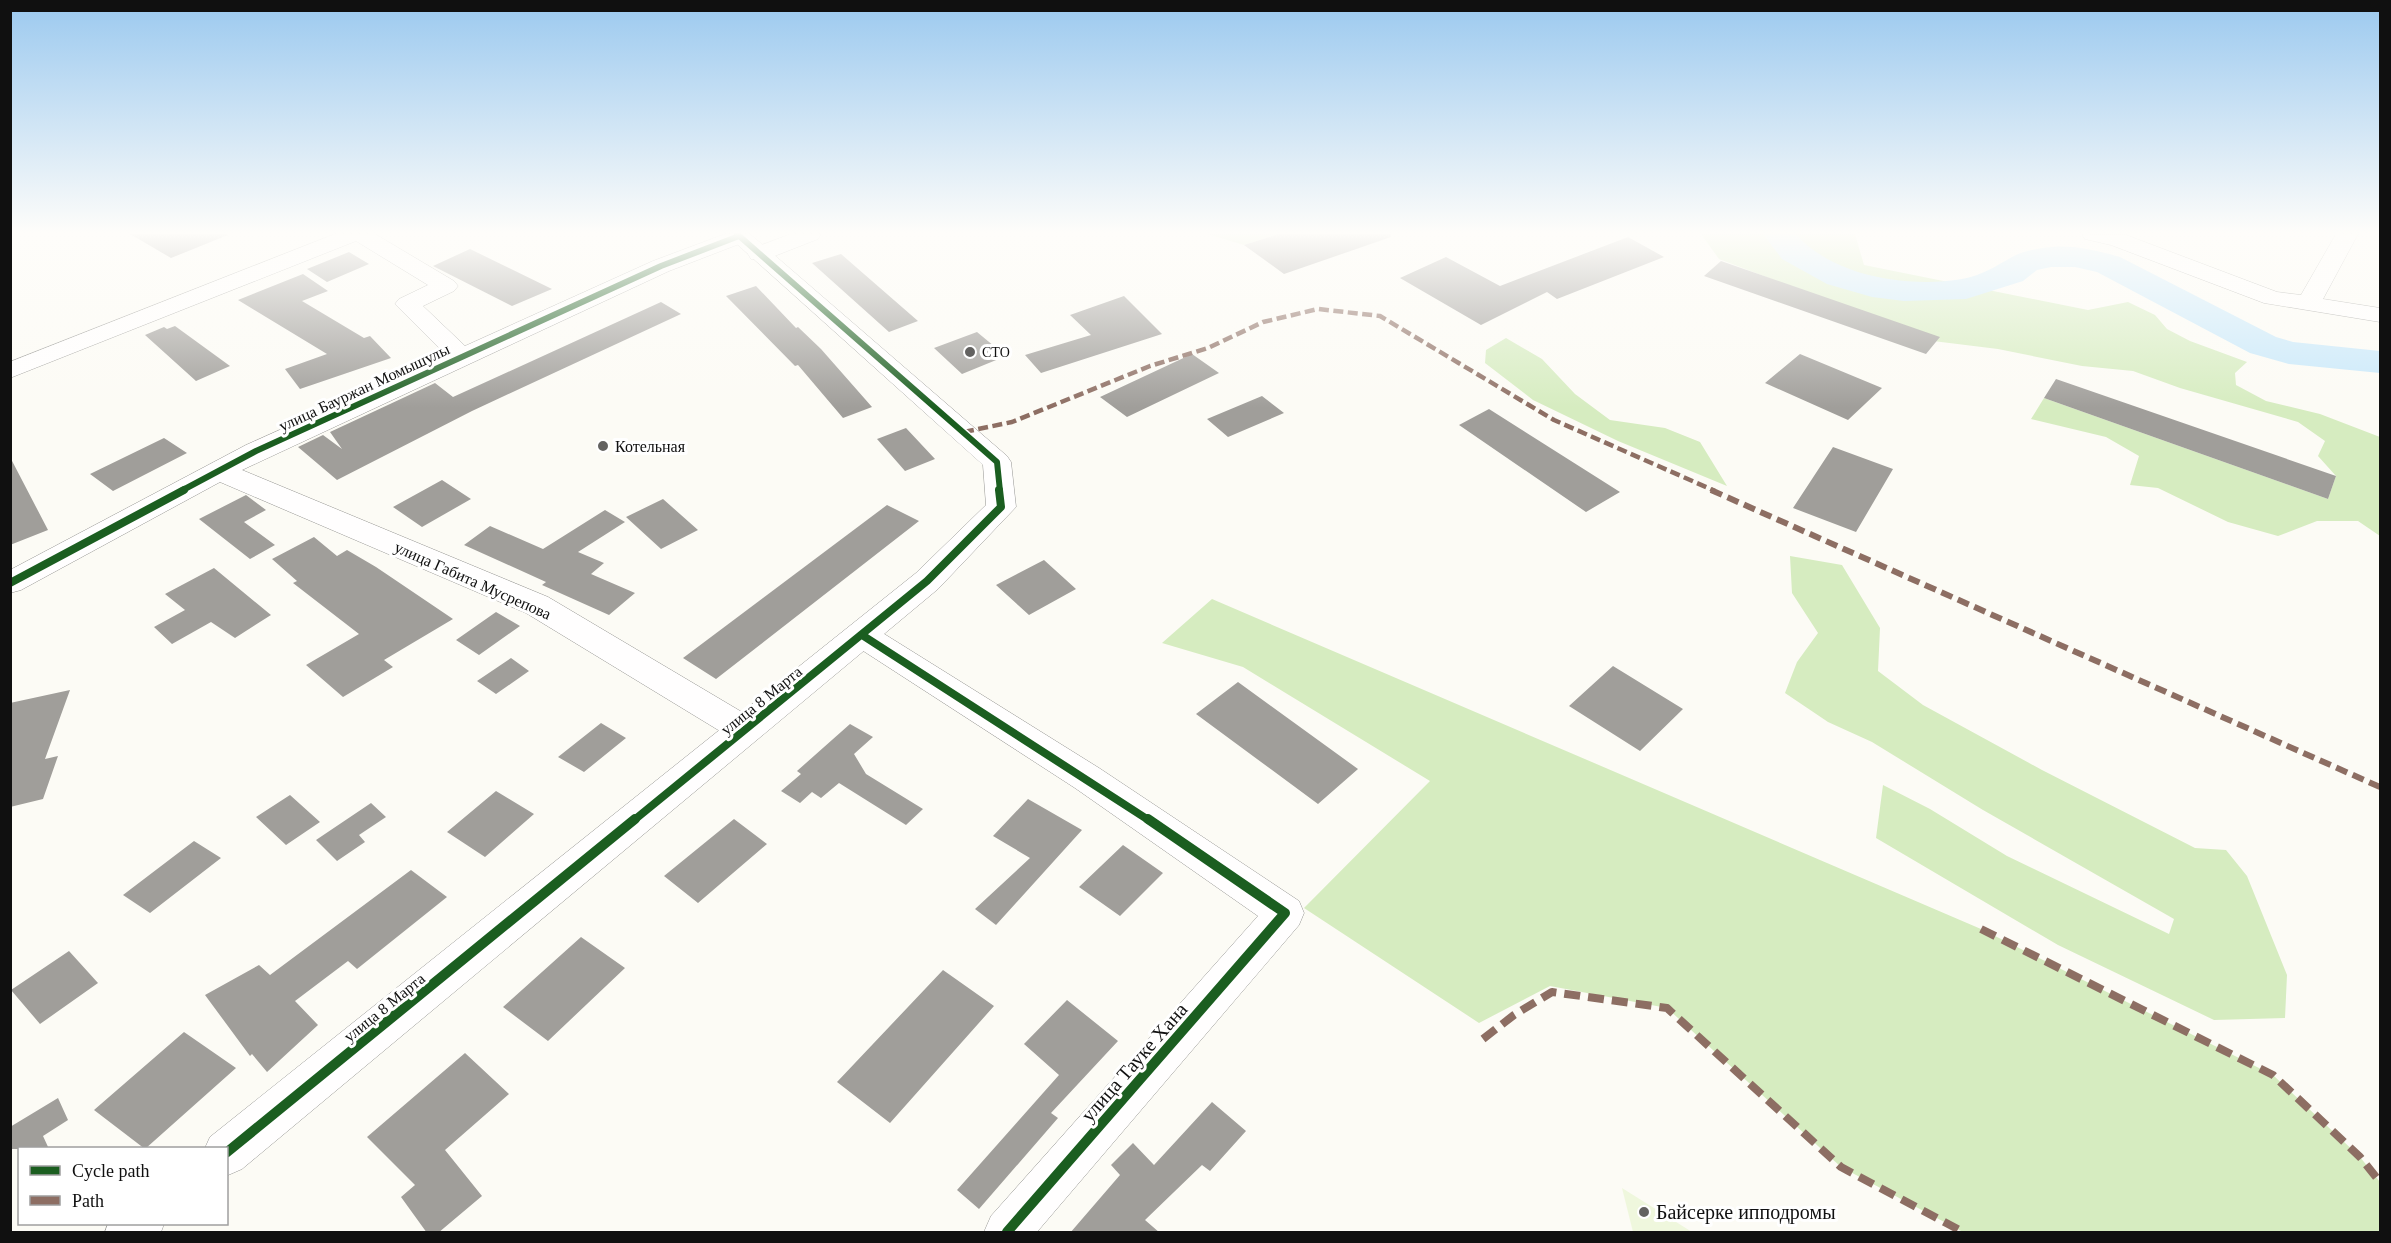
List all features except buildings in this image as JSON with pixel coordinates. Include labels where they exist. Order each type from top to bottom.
[{"type":"street","points":[[10,371],[208,292]]},
{"type":"street","name":"улица Бауржан Момышулы","points":[[433,292],[407,304],[462,357]]},
{"type":"street","name":"улица Бауржан Момышулы","points":[[10,584],[256,451],[603,292]]},
{"type":"street","name":"улица 8 Марта","points":[[228,1151],[927,581],[1001,507],[997,462],[803,292]]},
{"type":"street","points":[[2259,292],[2308,304],[2380,315]]},
{"type":"street","points":[[2308,304],[2315,292]]},
{"type":"street","name":"улица Габита Мусрепова","points":[[219,471],[537,604],[745,730]]},
{"type":"street","name":"улица Тауке Хана","points":[[862,635],[1087,778],[1285,913],[1007,1233]]},
{"type":"green space","points":[[1805,292],[1998,292],[2088,310],[2128,302],[2155,315],[2167,329],[2190,341],[2247,362],[2235,373],[2236,385],[2266,401],[2320,414],[2380,437],[2380,536],[2358,521],[2317,521],[2278,536],[2228,522],[2158,488],[2130,485],[2139,456],[2106,437],[2031,419],[2044,398],[2328,499],[2336,476],[2318,456],[2325,441],[2298,422],[2180,388],[2133,371],[2082,366],[1998,349],[1933,341]]},
{"type":"green space","points":[[1506,338],[1542,359],[1575,394],[1610,420],[1665,428],[1700,442],[1727,486],[1618,441],[1533,400],[1485,363],[1486,350]]},
{"type":"green space","points":[[1790,556],[1842,565],[1880,628],[1878,671],[1923,705],[2042,770],[2195,848],[2226,850],[2247,876],[2287,975],[2285,1018],[2214,1020],[2058,945],[1876,838],[1883,785],[1930,809],[2007,856],[2169,934],[2174,919],[1983,810],[1872,742],[1828,722],[1785,693],[1797,662],[1818,633],[1792,593]]},
{"type":"green space","points":[[1212,599],[1981,929],[2273,1075],[2360,1157],[2380,1182],[2380,1232],[1963,1232],[1841,1167],[1667,1008],[1550,986],[1479,1023],[1304,908],[1430,781],[1243,667],[1162,643]]},
{"type":"green space","name":"Байсерке ипподромы","points":[[1622,1188],[1692,1232],[1633,1232]]},
{"type":"waterway","points":[[2162,292],[2263,345],[2289,353],[2380,362]]},
{"type":"marked path","points":[[964,432],[1012,422],[1150,366],[1208,348],[1263,322],[1318,309],[1380,316],[1554,420],[2380,787]]},
{"type":"marked path","points":[[1981,929],[2273,1075],[2360,1157],[2380,1182]]},
{"type":"marked path","points":[[1483,1039],[1514,1015],[1552,992],[1667,1008],[1841,1167],[1963,1232]]},
{"type":"cycle path","points":[[10,583],[256,451],[604,292]]},
{"type":"cycle path","points":[[228,1151],[927,581],[1001,507],[997,462],[803,292]]},
{"type":"cycle path","points":[[862,635],[1087,778],[1285,913],[1007,1232]]},
{"type":"place","name":"СТО","points":[[970,352]]},
{"type":"place","name":"Котельная","points":[[603,446]]},
{"type":"place","name":"Байсерке ипподромы","points":[[1644,1212]]}]
